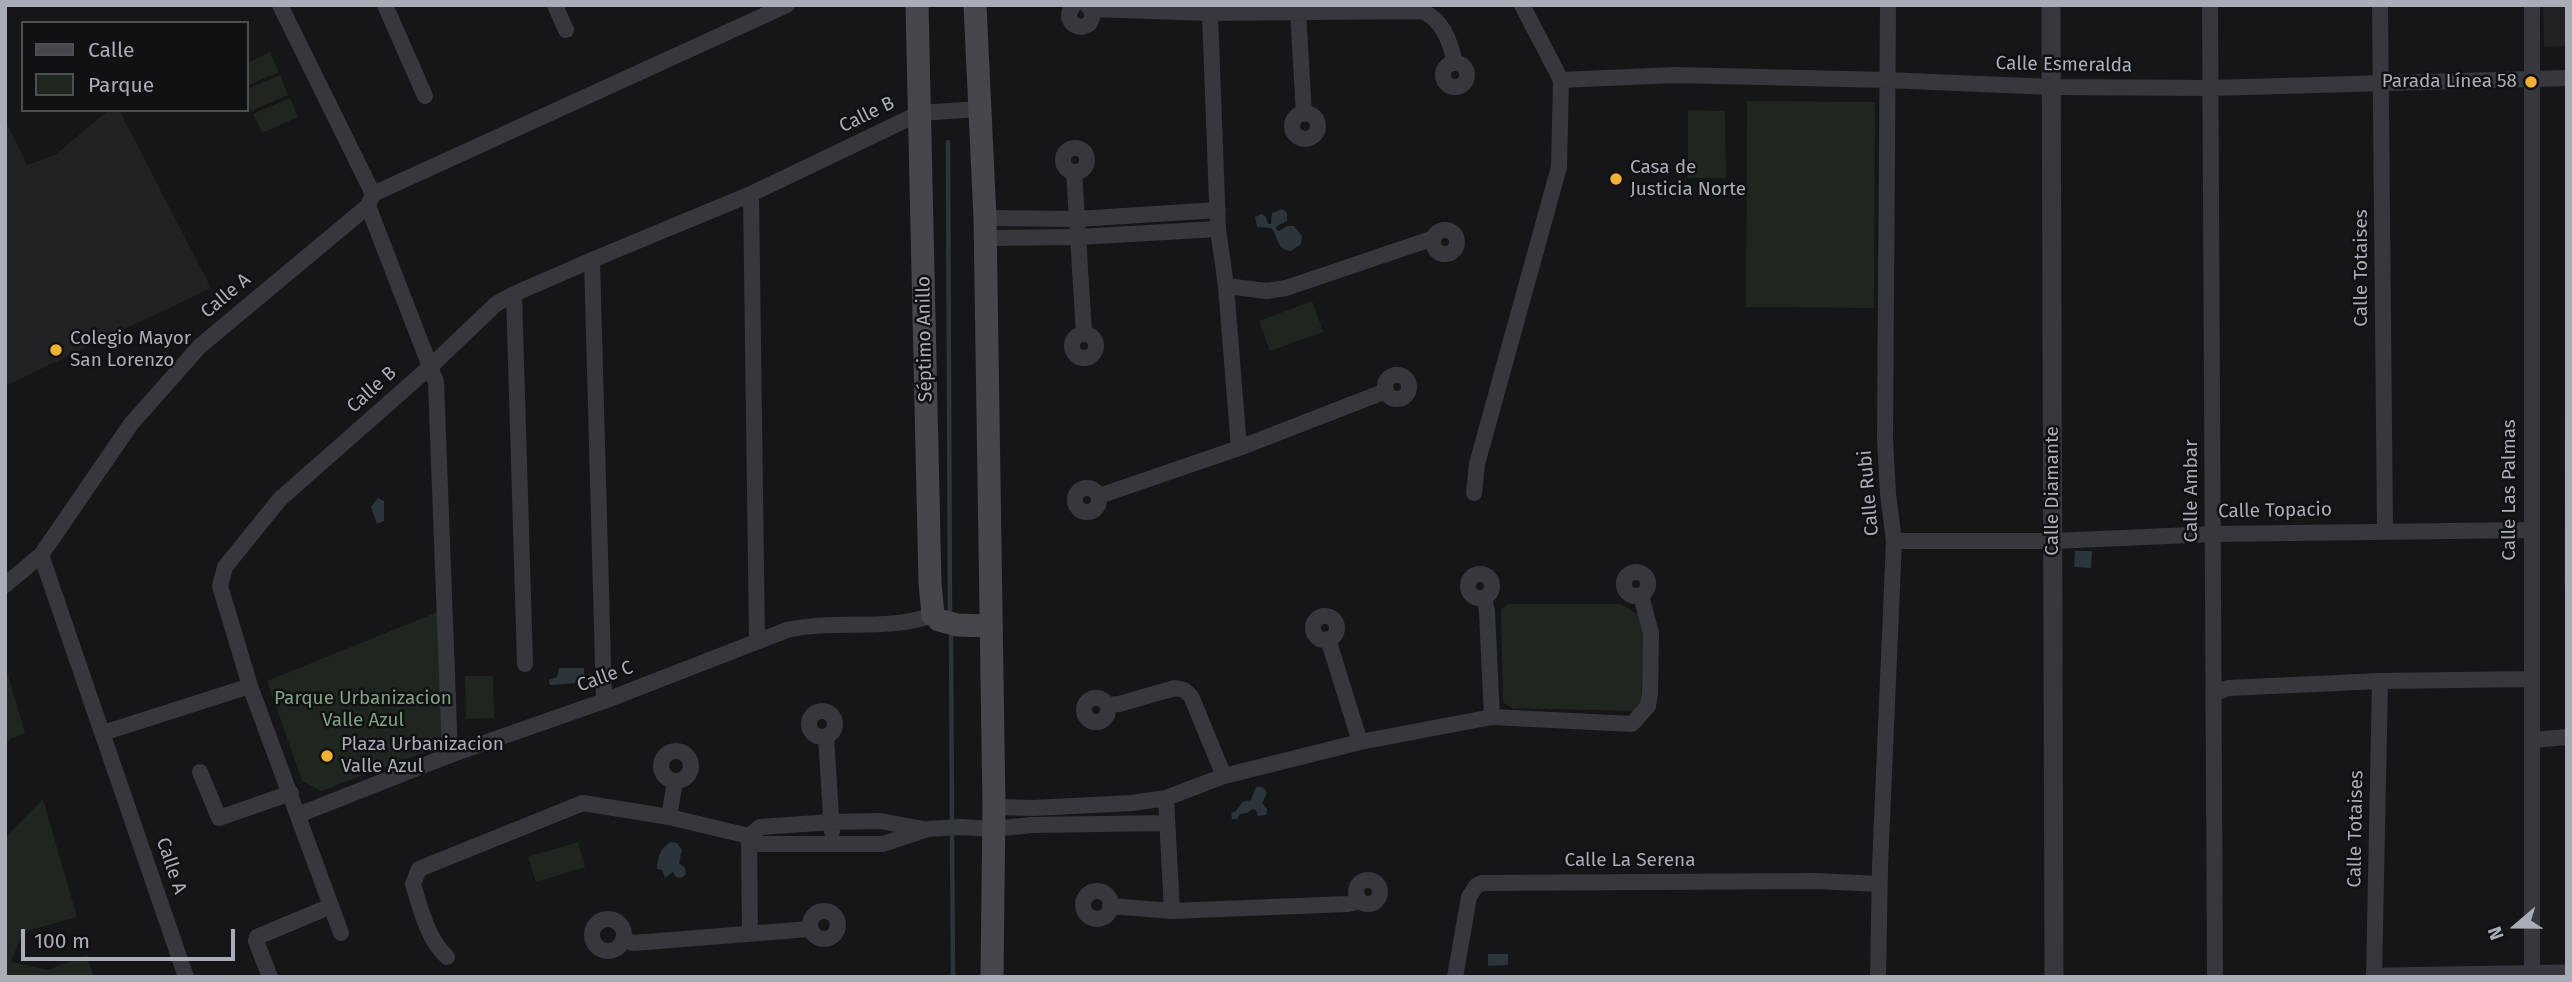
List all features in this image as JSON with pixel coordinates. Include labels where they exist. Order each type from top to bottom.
[{"type":"main road","name":"Séptimo Anillo","points":[[917,5],[929,583],[943,620]]},
{"type":"main road","points":[[975,5],[985,228],[993,818],[992,977]]},
{"type":"main road","points":[[943,620],[989,626]]},
{"type":"street","points":[[280,5],[370,200],[436,382],[450,755]]},
{"type":"street","points":[[386,5],[425,96]]},
{"type":"street","points":[[555,5],[566,30]]},
{"type":"street","name":"Calle A","points":[[186,977],[41,555],[131,424],[187,360],[226,323],[370,200],[787,5]]},
{"type":"street","points":[[1074,5],[1069,11],[1069,19],[1077,27],[1089,24],[1092,17],[1089,7],[1210,13],[1422,11],[1434,16],[1442,24],[1455,63]]},
{"type":"street","points":[[1474,493],[1476,464],[1559,166],[1561,80],[1522,5]]},
{"type":"street","name":"Calle Rubi","points":[[1878,977],[1879,884],[1894,541],[1885,439],[1888,5]]},
{"type":"street","name":"Calle Diamante","points":[[2051,5],[2054,977]]},
{"type":"street","name":"Calle Ambar","points":[[2210,5],[2215,977]]},
{"type":"street","name":"Calle Totaises","points":[[2380,5],[2385,530]]},
{"type":"street","name":"Calle Las Palmas","points":[[2532,5],[2532,975]]},
{"type":"street","points":[[1298,12],[1304,114]]},
{"type":"street","points":[[1210,13],[1218,229],[1226,286],[1239,448]]},
{"type":"street","name":"Calle Esmeralda","points":[[1561,80],[1676,75],[2051,87],[2210,88],[2567,78]]},
{"type":"street","points":[[920,113],[979,109]]},
{"type":"street","name":"Calle B","points":[[341,933],[250,686],[220,586],[225,567],[280,499],[496,304],[592,260],[751,194],[920,113]]},
{"type":"street","points":[[1074,172],[1084,334]]},
{"type":"street","points":[[751,194],[757,640]]},
{"type":"street","points":[[985,228],[1218,210]]},
{"type":"street","points":[[985,228],[1078,237],[1218,229]]},
{"type":"street","points":[[1226,286],[1267,291],[1286,288],[1434,238]]},
{"type":"street","points":[[592,260],[604,701]]},
{"type":"street","points":[[514,294],[525,664]]},
{"type":"street","points":[[1098,496],[1239,448],[1386,391]]},
{"type":"street","name":"Calle Topacio","points":[[1894,541],[2053,541],[2385,530],[2530,530]]},
{"type":"street","points":[[5,584],[41,555]]},
{"type":"street","points":[[447,957],[430,937],[413,884],[419,869],[583,803],[669,817],[749,836],[760,844],[885,843],[932,829],[961,827],[993,818],[1166,798],[1224,776],[1360,742],[1492,717],[1632,724],[1648,706],[1650,693],[1651,633],[1641,596]]},
{"type":"street","points":[[1484,597],[1492,717]]},
{"type":"street","name":"Calle C","points":[[298,815],[450,755],[604,701],[757,640],[804,626],[943,620]]},
{"type":"street","points":[[1328,639],[1360,742]]},
{"type":"street","points":[[2215,693],[2228,688],[2380,681],[2531,679]]},
{"type":"street","name":"Calle Totaises","points":[[2374,977],[2380,681]]},
{"type":"street","points":[[103,733],[250,686]]},
{"type":"street","points":[[1107,705],[1175,688],[1184,690],[1191,696],[1224,776]]},
{"type":"street","points":[[826,736],[833,845]]},
{"type":"street","points":[[2532,740],[2567,737]]},
{"type":"street","points":[[200,772],[219,818],[290,793]]},
{"type":"street","points":[[669,817],[675,782]]},
{"type":"street","points":[[1166,798],[1172,911]]},
{"type":"street","points":[[993,818],[1031,825],[1166,823]]},
{"type":"street","points":[[749,836],[760,827],[832,822],[880,821],[932,829]]},
{"type":"street","points":[[749,836],[750,933]]},
{"type":"street","name":"Calle La Serena","points":[[1455,977],[1469,897],[1476,886],[1482,883],[1817,881],[1879,884]]},
{"type":"street","points":[[1110,905],[1172,911],[1348,904],[1358,898]]},
{"type":"street","points":[[270,977],[256,941],[257,937],[331,906]]},
{"type":"street","points":[[624,939],[633,943],[810,929]]},
{"type":"street","points":[[2386,977],[2567,974]]},
{"type":"shaded area","points":[[2543,5],[2567,5],[2567,46],[2544,47]]},
{"type":"shaded area","points":[[107,112],[120,112],[211,288],[5,386],[5,120],[27,165],[55,155]]},
{"type":"shaded area","points":[[1282,209],[1287,213],[1287,221],[1276,229],[1279,231],[1287,226],[1294,226],[1302,236],[1301,244],[1291,251],[1280,246],[1271,228],[1257,227],[1255,217],[1262,214],[1268,224],[1271,224],[1272,213]]},
{"type":"shaded area","points":[[378,498],[384,501],[384,521],[377,524],[371,507]]},
{"type":"shaded area","points":[[2075,551],[2092,551],[2091,568],[2074,567]]},
{"type":"shaded area","points":[[559,668],[584,668],[584,677],[577,683],[550,685],[549,680],[557,677]]},
{"type":"shaded area","points":[[1256,787],[1263,787],[1267,793],[1262,803],[1267,809],[1266,815],[1258,816],[1256,810],[1252,809],[1240,814],[1237,819],[1232,819],[1231,813],[1236,811],[1242,802],[1251,800]]},
{"type":"shaded area","points":[[671,842],[677,843],[682,850],[679,863],[685,868],[686,874],[681,878],[676,877],[673,872],[665,878],[662,870],[657,869],[660,853]]},
{"type":"shaded area","points":[[1488,954],[1508,954],[1508,965],[1488,966]]},
{"type":"green space","points":[[270,52],[279,72],[248,86],[248,63]]},
{"type":"green space","points":[[280,75],[288,95],[251,111],[248,89]]},
{"type":"green space","points":[[290,98],[298,117],[262,133],[253,114]]},
{"type":"green space","points":[[1747,101],[1875,102],[1874,308],[1746,307]]},
{"type":"green space","points":[[1688,110],[1725,111],[1726,178],[1688,178]]},
{"type":"green space","points":[[1312,301],[1323,332],[1270,351],[1259,321]]},
{"type":"green space","points":[[2567,403],[2567,585],[2564,585]]},
{"type":"green space","points":[[1507,604],[1621,604],[1644,618],[1641,705],[1633,711],[1512,708],[1503,702],[1501,610]]},
{"type":"green space","name":"Parque Urbanizacion Valle Azul","points":[[440,611],[442,746],[321,791],[302,781],[267,681]]},
{"type":"green space","points":[[5,665],[25,733],[10,739],[5,745]]},
{"type":"green space","points":[[465,676],[493,676],[494,718],[466,719]]},
{"type":"green space","points":[[43,799],[77,917],[23,932],[11,962],[48,970],[87,955],[94,977],[5,977],[5,838]]},
{"type":"green space","points":[[578,842],[585,867],[536,882],[528,857]]},
{"type":"waterway","points":[[948,142],[950,617]]},
{"type":"waterway","points":[[951,629],[952,823]]},
{"type":"waterway","points":[[952,832],[953,977]]},
{"type":"place","name":"Parada Línea 58","points":[[2531,82]]},
{"type":"place","name":"Casa de Justicia Norte","points":[[1616,179]]},
{"type":"place","name":"Colegio Mayor San Lorenzo","points":[[56,350]]},
{"type":"place","name":"Plaza Urbanizacion Valle Azul","points":[[327,756]]}]
